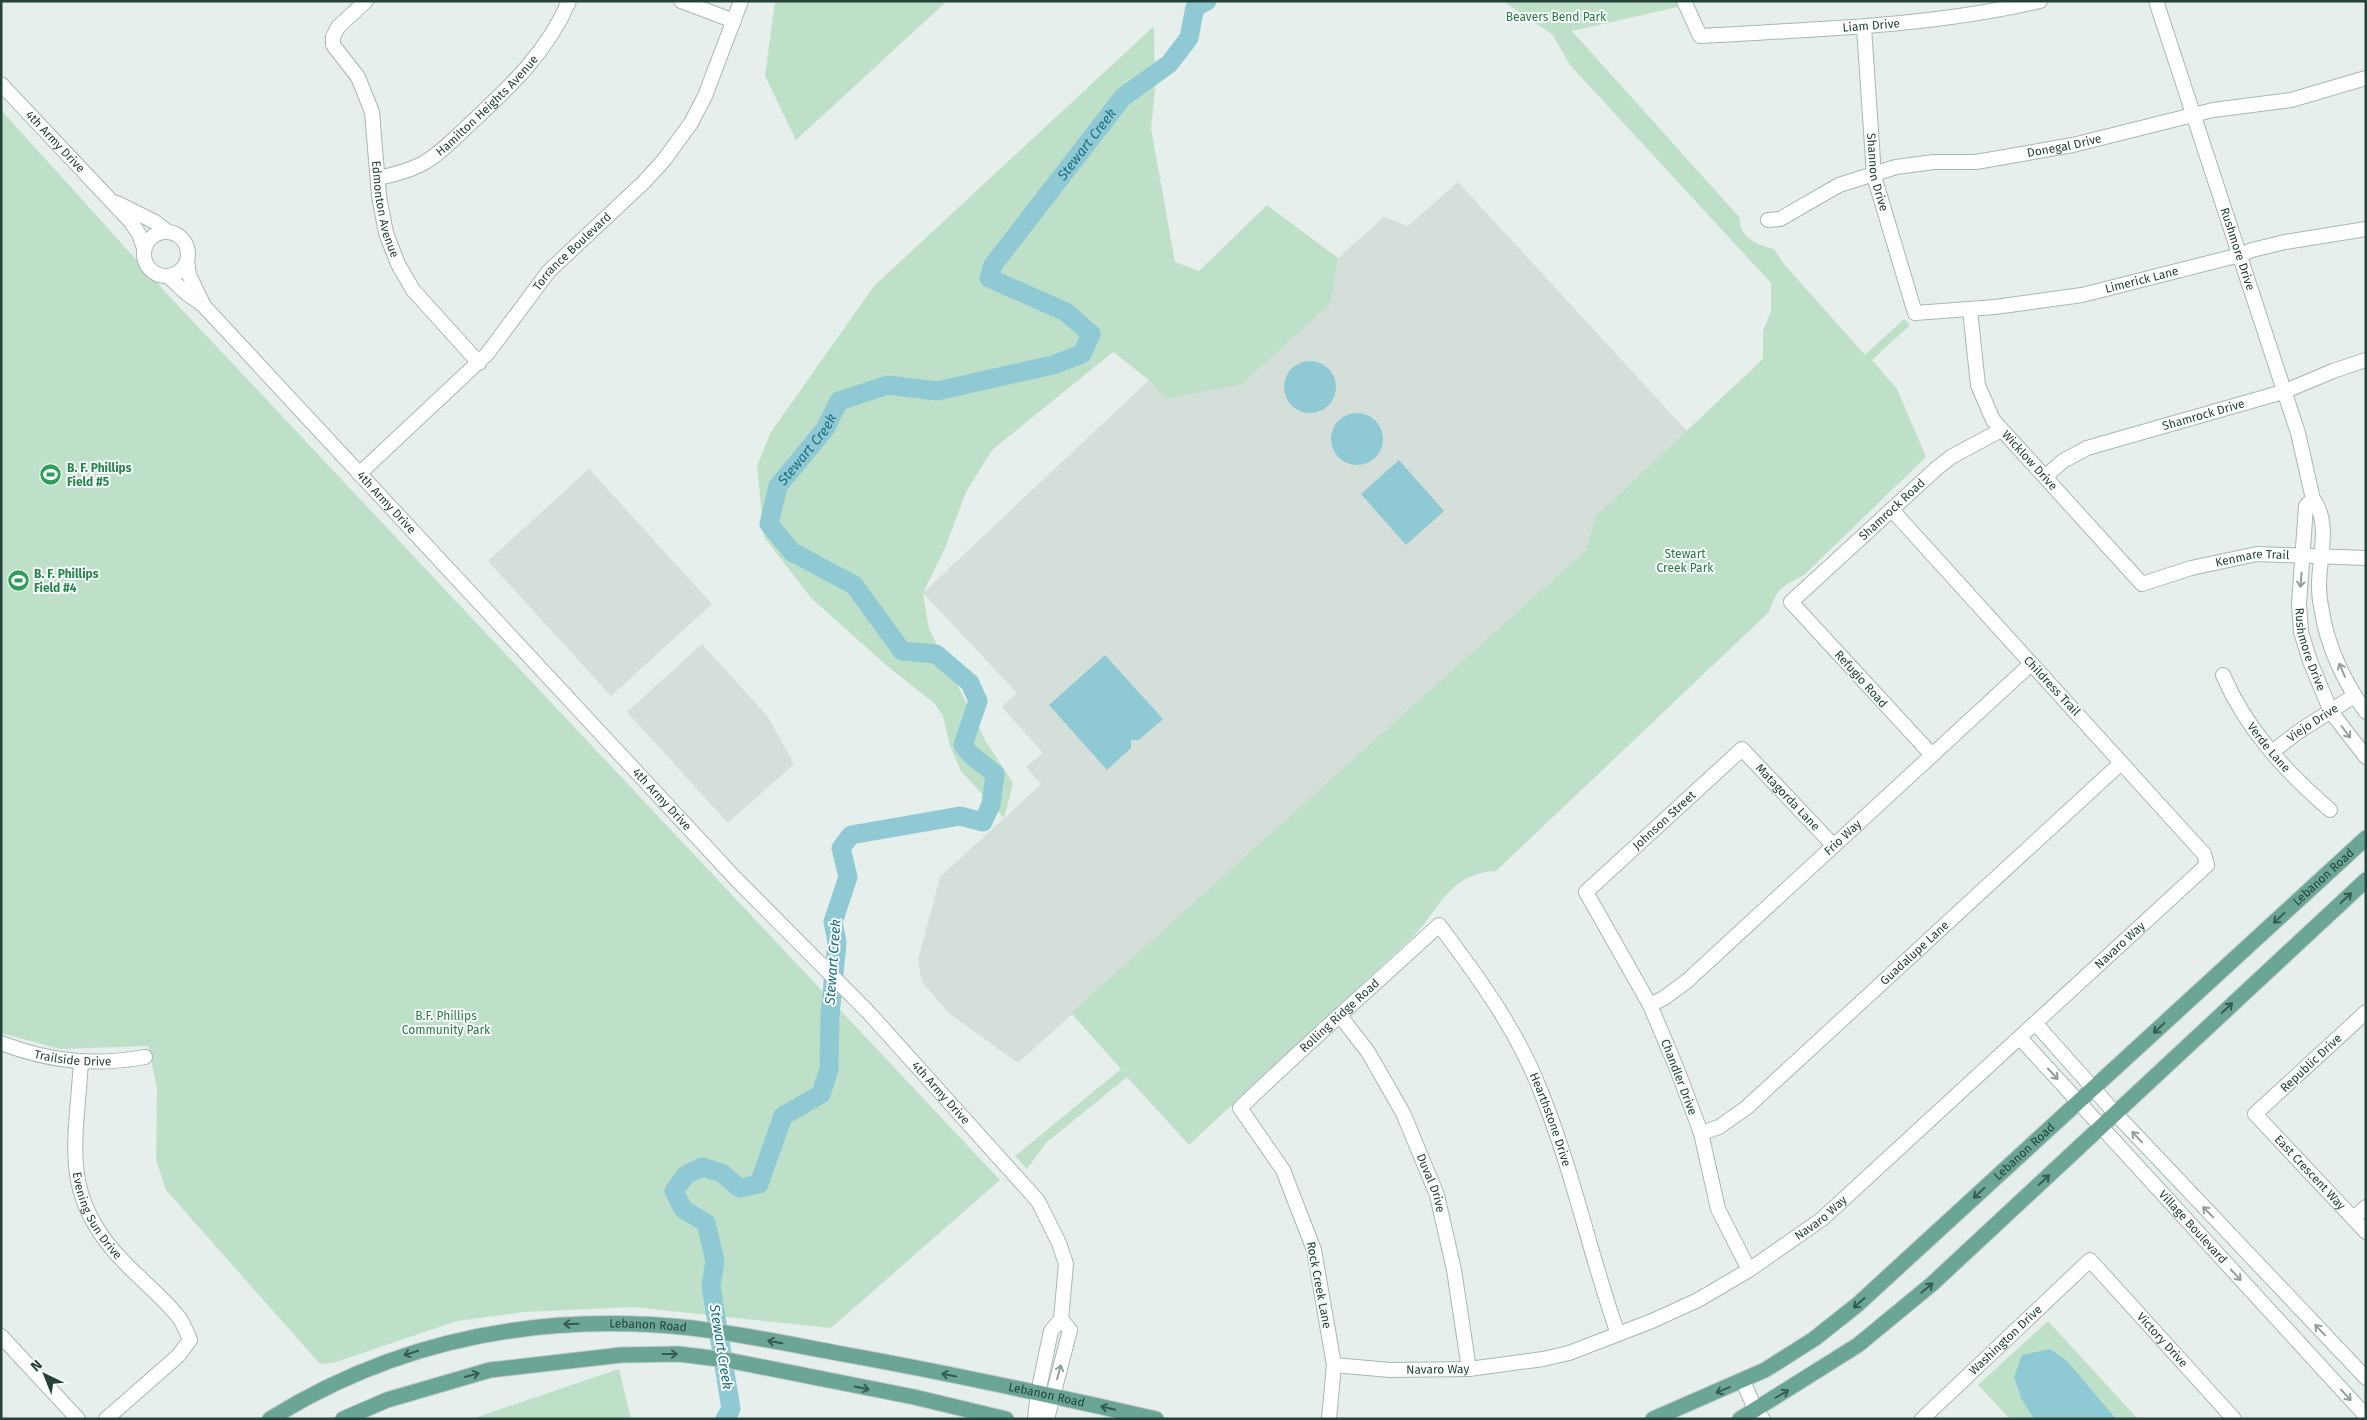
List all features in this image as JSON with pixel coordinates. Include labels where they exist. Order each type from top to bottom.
[{"type":"main road","name":"Lebanon Road","points":[[1653,1419],[1765,1370],[1814,1339],[1857,1305],[2366,838]]},
{"type":"main road","points":[[1740,1419],[1759,1414],[1858,1346],[1932,1284],[2366,880]]},
{"type":"main road","name":"Lebanon Road","points":[[270,1419],[339,1380],[376,1365],[432,1347],[482,1334],[566,1324],[619,1324],[692,1328],[823,1350],[1053,1396],[1156,1419]]},
{"type":"main road","points":[[343,1419],[387,1400],[490,1370],[621,1355],[679,1354],[718,1359],[914,1398],[1006,1419]]},
{"type":"street","name":"Edmonton Avenue","points":[[366,1],[338,28],[333,37],[333,45],[358,77],[370,105],[376,132],[381,213],[386,233],[402,272],[426,306],[478,363]]},
{"type":"street","name":"Hamilton Heights Avenue","points":[[378,178],[404,171],[435,156],[496,100],[537,56],[554,31],[569,1]]},
{"type":"street","points":[[681,1],[734,21]]},
{"type":"street","name":"Torrance Boulevard","points":[[359,474],[478,363],[503,335],[528,296],[548,271],[644,182],[674,148],[705,96],[741,1]]},
{"type":"street","name":"Liam Drive","points":[[1684,1],[1700,36],[1864,27],[2009,9],[2040,1]]},
{"type":"street","name":"Rushmore Drive","points":[[2156,1],[2303,450],[2313,499],[2320,508],[2322,556],[2319,585],[2322,613],[2330,642],[2354,696],[2366,712]]},
{"type":"street","name":"Shannon Drive","points":[[1864,27],[1874,176],[1915,313]]},
{"type":"street","name":"Donegal Drive","points":[[1768,220],[1780,219],[1852,180],[1874,176],[1896,167],[1934,162],[1976,162],[2073,145],[2213,110],[2291,100],[2366,78]]},
{"type":"street","name":"4th Army Drive","points":[[1,84],[134,227],[144,248],[143,254],[147,267],[158,275],[168,276],[186,293],[203,305],[735,878],[858,1002],[1038,1201],[1059,1243],[1066,1264],[1061,1319],[1051,1331],[1038,1393],[1035,1419]]},
{"type":"street","name":"4th Army Drive","points":[[108,199],[155,222],[184,242],[188,255],[189,275],[203,305]]},
{"type":"street","name":"Limerick Lane","points":[[1915,313],[1970,310],[2059,299],[2113,289],[2240,255],[2265,246],[2366,229]]},
{"type":"street","points":[[144,248],[151,238],[168,232]]},
{"type":"street","points":[[168,276],[176,274],[187,262]]},
{"type":"street","name":"Wicklow Drive","points":[[1970,310],[1978,385],[1987,408],[2000,430],[2046,476],[2142,584]]},
{"type":"street","name":"Shamrock Drive","points":[[2046,476],[2074,453],[2100,443],[2283,392],[2333,371],[2366,360]]},
{"type":"street","name":"Shamrock Road","points":[[1791,602],[1924,479],[1951,457],[2000,430]]},
{"type":"street","name":"Rushmore Drive","points":[[2313,499],[2306,506],[2299,604],[2302,632],[2310,661],[2331,712],[2366,757]]},
{"type":"street","name":"Childress Trail","points":[[1892,510],[2204,854],[2207,865]]},
{"type":"street","name":"Kenmare Trail","points":[[2142,584],[2191,568],[2257,554],[2366,558]]},
{"type":"street","name":"Refugio Road","points":[[1791,602],[1932,755]]},
{"type":"street","name":"Frio Way","points":[[1650,1005],[1664,998],[1687,981],[2031,664]]},
{"type":"street","name":"Verde Lane","points":[[2223,675],[2244,717],[2272,752],[2314,797],[2330,810]]},
{"type":"street","name":"Viejo Drive","points":[[2272,752],[2298,732],[2354,696]]},
{"type":"street","name":"Matagorda Lane","points":[[1742,749],[1834,846]]},
{"type":"street","name":"Johnson Street","points":[[1586,892],[1742,749]]},
{"type":"street","name":"Guadalupe Lane","points":[[1701,1133],[1719,1126],[1746,1108],[2121,763]]},
{"type":"street","name":"Navaro Way","points":[[1334,1365],[1390,1370],[1469,1369],[1543,1360],[1569,1353],[1698,1300],[1749,1270],[1822,1219],[2207,865]]},
{"type":"street","name":"Chandler Drive","points":[[1586,892],[1650,1005],[1701,1133],[1718,1209],[1749,1270]]},
{"type":"street","name":"Rolling Ridge Road","points":[[1240,1108],[1439,925]]},
{"type":"street","name":"Hearthstone Drive","points":[[1439,925],[1483,983],[1505,1019],[1541,1092],[1576,1194],[1604,1295],[1618,1334]]},
{"type":"street","name":"Republic Drive","points":[[2255,1114],[2366,1012]]},
{"type":"street","name":"Duval Drive","points":[[1341,1017],[1368,1052],[1403,1114],[1437,1195],[1454,1270],[1469,1369]]},
{"type":"street","name":"Village Boulevard","points":[[2036,1024],[2114,1113],[2366,1378]]},
{"type":"street","name":"Village Boulevard","points":[[2020,1038],[2100,1128],[2364,1411]]},
{"type":"street","name":"Trailside Drive","points":[[1,1043],[37,1054],[81,1062],[115,1062],[145,1057]]},
{"type":"street","name":"Evening Sun Drive","points":[[81,1062],[74,1155],[76,1176],[86,1206],[96,1229],[116,1254],[180,1319],[190,1340],[178,1356],[106,1419]]},
{"type":"street","name":"Rock Creek Lane","points":[[1240,1108],[1283,1170],[1314,1250],[1334,1365],[1329,1419]]},
{"type":"street","name":"East Crescent Way","points":[[2255,1114],[2366,1232]]},
{"type":"street","points":[[2144,1175],[2160,1161]]},
{"type":"street","points":[[2354,1218],[2366,1207]]},
{"type":"street","name":"Washington Drive","points":[[1922,1419],[2090,1260]]},
{"type":"street","name":"Victory Drive","points":[[2090,1260],[2234,1419]]},
{"type":"street","name":"4th Army Drive","points":[[1048,1419],[1070,1330],[1061,1319]]},
{"type":"street","points":[[1,1336],[78,1419]]},
{"type":"street","points":[[1743,1381],[1759,1414]]},
{"type":"shaded area","points":[[1458,182],[1687,431],[1595,517],[1586,550],[1018,1063],[950,1014],[922,982],[918,960],[940,877],[1041,784],[1026,767],[1043,753],[1002,707],[1017,693],[923,593],[1149,380],[1165,399],[1331,303],[1338,258],[1384,217],[1408,226]]},
{"type":"shaded area","points":[[589,469],[712,604],[611,696],[488,561]]},
{"type":"shaded area","points":[[702,644],[768,717],[794,764],[728,823],[627,712]]},
{"type":"green space","points":[[775,1],[947,1],[796,140],[765,76]]},
{"type":"green space","name":"Stewart Creek Park","points":[[1503,1],[1676,1],[1678,7],[1572,31],[1740,218],[1746,236],[1756,243],[1774,249],[1783,263],[1865,355],[1904,319],[1910,325],[1872,360],[1897,389],[1926,457],[1804,575],[1781,589],[1775,597],[1769,612],[1496,871],[1480,873],[1456,885],[1412,938],[1189,1145],[1127,1077],[1046,1143],[1027,1169],[1015,1156],[1121,1069],[1071,1013],[1586,550],[1595,517],[1763,359],[1763,331],[1771,311],[1771,283],[1570,65],[1553,35]]},
{"type":"green space","points":[[1154,26],[1155,90],[1151,129],[1175,262],[1199,271],[1267,205],[1338,258],[1331,303],[1242,384],[1165,399],[1149,380],[1113,352],[992,450],[966,492],[945,548],[923,593],[929,629],[985,740],[1013,783],[1004,818],[961,771],[950,746],[943,716],[934,703],[886,665],[811,598],[764,537],[757,466],[771,432],[874,286]]},
{"type":"green space","name":"B.F. Phillips Community Park","points":[[1,110],[171,298],[1000,1180],[831,1328],[633,1307],[524,1312],[457,1321],[333,1363],[320,1364],[166,1190],[156,1160],[157,1088],[148,1046],[60,1049],[1,1033]]},
{"type":"green space","points":[[2048,1321],[2138,1419],[2010,1419],[1978,1385]]},
{"type":"green space","points":[[619,1369],[631,1419],[473,1419],[483,1415]]},
{"type":"water","points":[[1310,361],[1320,363],[1328,369],[1334,377],[1336,387],[1334,397],[1328,405],[1320,411],[1310,413],[1300,411],[1292,405],[1286,397],[1284,387],[1286,377],[1292,369],[1300,363]]},
{"type":"water","points":[[1357,413],[1367,415],[1375,421],[1381,429],[1383,439],[1381,449],[1375,457],[1367,463],[1357,465],[1347,463],[1339,457],[1333,449],[1331,439],[1333,429],[1339,421],[1347,415]]},
{"type":"water","points":[[1399,460],[1444,511],[1406,545],[1361,494]]},
{"type":"water","points":[[1105,655],[1163,719],[1139,740],[1131,740],[1131,748],[1107,770],[1049,705]]},
{"type":"water","points":[[2050,1349],[2068,1362],[2116,1419],[2034,1419],[2021,1398],[2014,1377],[2022,1355]]},
{"type":"waterway","name":"Stewart Creek","points":[[725,1419],[731,1409],[711,1286],[715,1261],[706,1223],[683,1209],[674,1191],[686,1175],[702,1167],[722,1173],[739,1188],[759,1184],[783,1116],[821,1094],[829,1069],[830,1015],[837,942],[833,922],[848,877],[841,848],[851,835],[960,816],[983,822],[991,804],[995,774],[970,754],[963,745],[978,701],[970,683],[936,654],[902,651],[854,585],[792,552],[769,524],[778,486],[825,429],[839,401],[888,385],[937,391],[1053,365],[1082,354],[1091,334],[1066,312],[989,278],[993,265],[1123,97],[1169,64],[1189,38],[1195,7],[1207,1]]},
{"type":"place","name":"B. F. Phillips Field #5","points":[[51,475]]},
{"type":"place","name":"B. F. Phillips Field #4","points":[[18,581]]},
{"type":"park label","name":"Beavers Bend Park","points":[[1556,17]]}]
